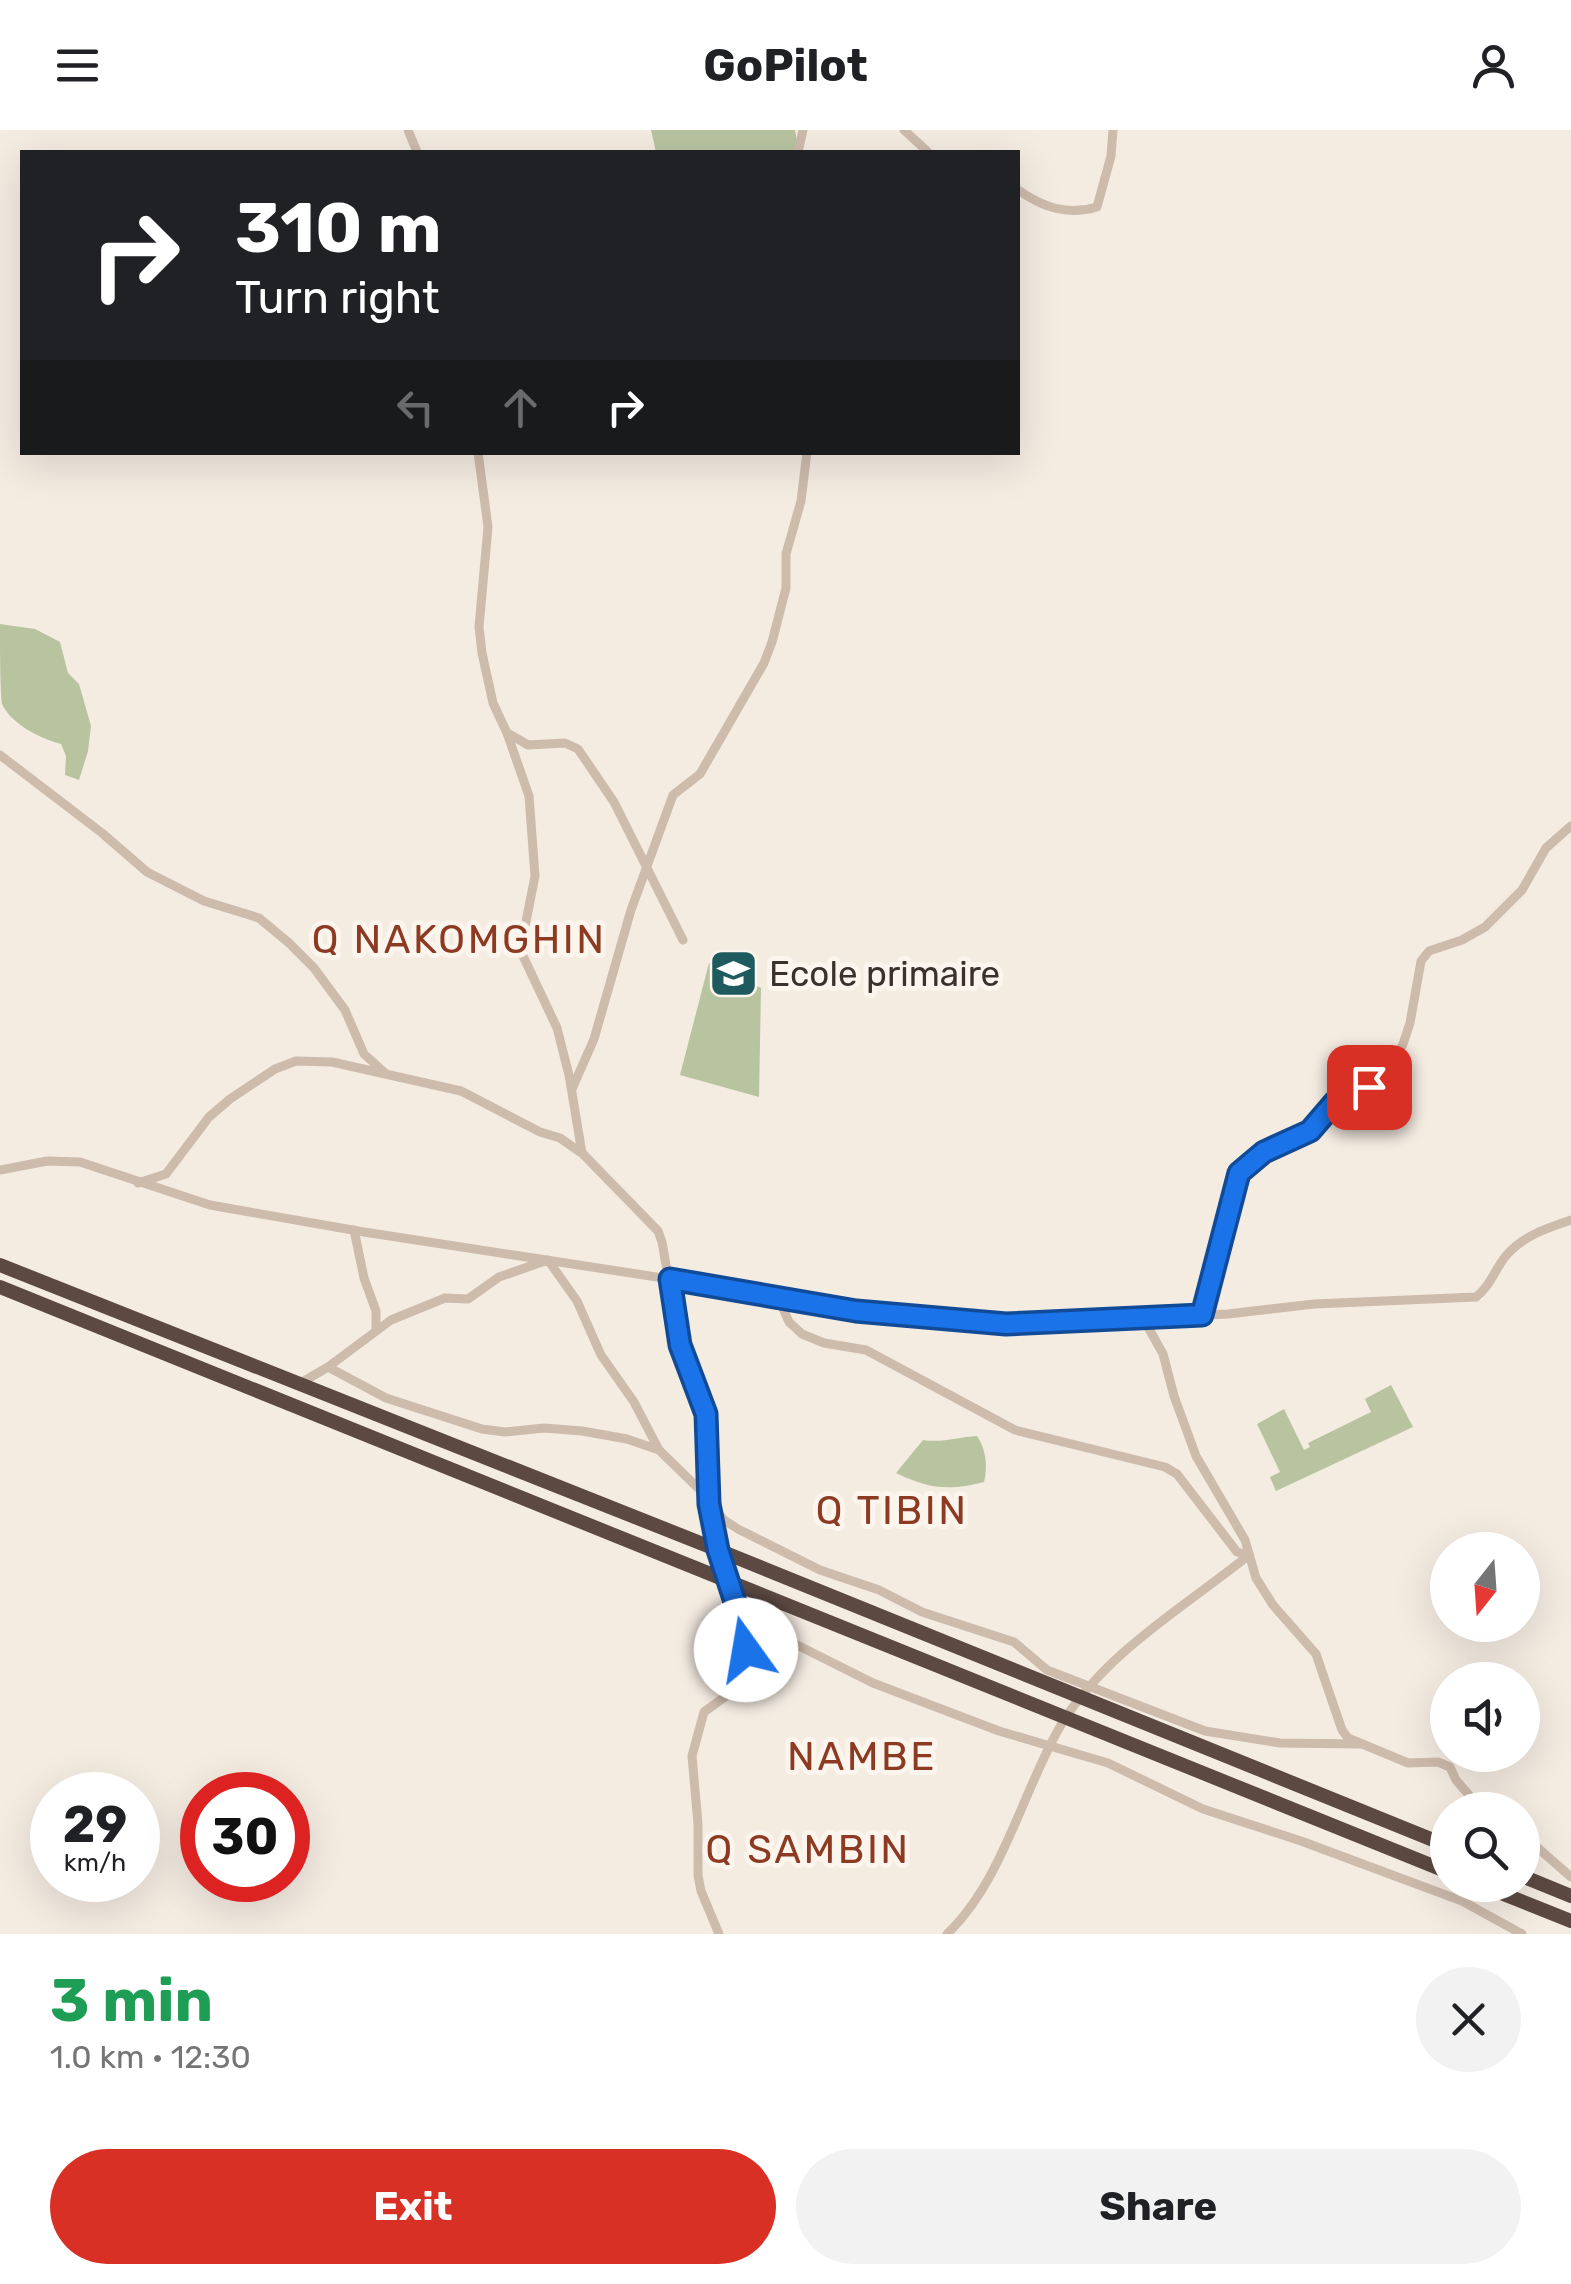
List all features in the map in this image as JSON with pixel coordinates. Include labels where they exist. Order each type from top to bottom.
[{"type":"highway","points":[[0,1265],[1086,1692],[1430,1838]]},
{"type":"highway","points":[[0,1287],[1430,1865]]},
{"type":"highway","points":[[1540,1883],[1571,1896]]},
{"type":"highway","points":[[1522,1902],[1571,1922]]},
{"type":"street","points":[[904,130],[926,150]]},
{"type":"street","points":[[1020,191],[1043,208],[1097,207],[1111,156],[1113,130]]},
{"type":"street","points":[[478,455],[488,527],[479,627],[493,703],[529,796],[535,876],[521,947],[557,1028],[582,1153]]},
{"type":"street","points":[[571,1092],[594,1039],[645,865],[673,795],[700,774],[764,663],[772,642],[786,588],[786,554],[801,501],[807,455]]},
{"type":"street","points":[[507,732],[528,746],[571,744],[578,750],[614,802],[682,940]]},
{"type":"street","points":[[0,756],[102,833],[146,872],[204,902],[259,918],[314,968],[346,1010],[364,1054],[385,1073]]},
{"type":"street","points":[[1202,1315],[1239,1173],[1264,1152],[1310,1131],[1335,1102],[1369,1087],[1390,1068],[1403,1044],[1422,962],[1429,950],[1462,940],[1485,927],[1522,890],[1546,848],[1571,826]]},
{"type":"street","points":[[138,1183],[166,1174],[209,1117],[275,1069],[296,1061],[332,1062],[460,1091],[540,1132],[560,1138],[582,1153],[658,1231],[680,1345],[706,1414],[709,1504],[746,1650],[744,1667],[726,1696],[704,1712],[692,1756],[698,1875],[720,1934]]},
{"type":"street","points":[[0,1170],[47,1161],[80,1162],[210,1205],[856,1311],[1006,1324],[1476,1296],[1488,1286],[1512,1250],[1540,1230],[1571,1220]]},
{"type":"street","points":[[354,1230],[376,1311],[376,1330]]},
{"type":"street","points":[[298,1384],[328,1367],[391,1320],[445,1298],[468,1299],[498,1277],[548,1260]]},
{"type":"street","points":[[548,1260],[577,1301],[601,1355],[634,1402],[659,1450],[724,1520],[738,1529],[820,1570],[879,1590],[922,1612],[1014,1642],[1047,1670],[1086,1692],[1205,1731],[1280,1743],[1361,1744]]},
{"type":"street","points":[[767,1294],[782,1304],[789,1322],[802,1334],[824,1344],[866,1350],[1014,1430],[1166,1467],[1177,1474],[1236,1552],[1250,1555]]},
{"type":"street","points":[[1143,1318],[1162,1354],[1196,1456],[1245,1540],[1256,1578],[1273,1605],[1316,1654],[1342,1730],[1348,1738],[1408,1764],[1438,1762],[1450,1767],[1466,1792]]},
{"type":"street","points":[[328,1367],[386,1398],[482,1429],[582,1431],[627,1439],[659,1450]]},
{"type":"street","points":[[948,1934],[991,1872],[1052,1744],[1086,1692],[1135,1644],[1250,1555]]},
{"type":"street","points":[[737,1608],[778,1635],[873,1683],[999,1731],[1118,1767],[1203,1809],[1462,1901],[1522,1934]]},
{"type":"street","points":[[1540,1850],[1571,1877]]},
{"type":"green space","points":[[651,130],[795,130],[799,150],[656,150]]},
{"type":"green space","points":[[0,624],[35,629],[60,642],[68,673],[79,684],[91,726],[79,780],[65,775],[66,756],[61,744],[27,730],[2,704]]},
{"type":"green space","points":[[709,963],[761,988],[759,1097],[680,1075]]},
{"type":"green space","points":[[1391,1385],[1413,1427],[1276,1491],[1270,1477],[1280,1472],[1257,1424],[1284,1409],[1304,1450],[1310,1447],[1308,1443],[1371,1412],[1365,1399]]},
{"type":"green space","points":[[977,1436],[985,1458],[984,1482],[939,1487],[896,1473],[923,1440]]},
{"type":"place","name":"Ecole primaire","points":[[734,974]]},
{"type":"district","name":"Q NAKOMGHIN","points":[[459,939]]},
{"type":"district","name":"Q TIBIN","points":[[892,1510]]},
{"type":"district","name":"NAMBE","points":[[862,1756]]},
{"type":"district","name":"Q SAMBIN","points":[[808,1849]]},
{"type":"route","points":[[746,1650],[709,1504],[706,1414],[685,1364],[670,1279],[856,1311],[1006,1324],[1202,1315],[1234,1180],[1239,1173],[1264,1152],[1310,1131],[1335,1102],[1369,1087]]}]
